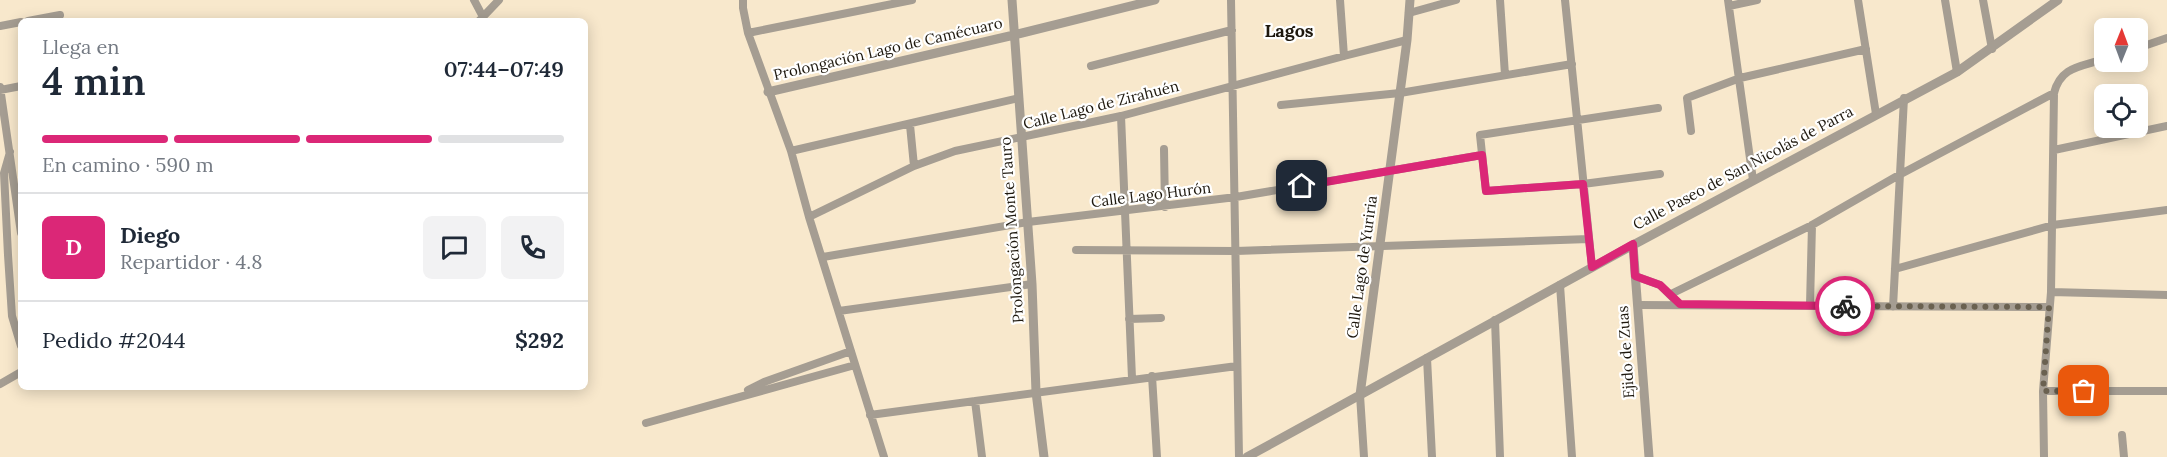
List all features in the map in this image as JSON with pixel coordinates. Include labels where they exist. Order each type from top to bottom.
[{"type":"street","points":[[474,0],[481,18]]},
{"type":"street","points":[[482,18],[499,0]]},
{"type":"street","points":[[743,0],[742,8],[748,33],[791,151],[809,217],[884,457]]},
{"type":"street","points":[[748,33],[912,0]]},
{"type":"street","name":"Prolongación Monte Tauro","points":[[1012,0],[1032,284],[1036,392],[1044,457]]},
{"type":"street","name":"Prolongación Lago de Camécuaro","points":[[768,92],[1014,35],[1114,5],[1155,0]]},
{"type":"street","points":[[1232,0],[1239,457]]},
{"type":"street","points":[[1340,0],[1344,56]]},
{"type":"street","name":"Calle Lago de Yuriria","points":[[1360,395],[1407,40],[1410,0]]},
{"type":"street","points":[[1409,13],[1456,0]]},
{"type":"street","points":[[1500,0],[1505,75]]},
{"type":"street","points":[[1565,0],[1592,267]]},
{"type":"street","points":[[1753,180],[1728,3],[1756,0]]},
{"type":"street","points":[[1858,0],[1876,114]]},
{"type":"street","points":[[1945,0],[1957,72]]},
{"type":"street","points":[[1983,0],[1992,49]]},
{"type":"street","name":"Calle Paseo de San Nicolás de Parra","points":[[1247,457],[1633,244],[1957,72],[2058,0]]},
{"type":"street","points":[[44,18],[60,15]]},
{"type":"street","points":[[0,26],[18,23]]},
{"type":"street","points":[[1091,66],[1232,30]]},
{"type":"street","points":[[2148,45],[2167,38]]},
{"type":"street","name":"Calle Lago de Zirahuén","points":[[809,217],[914,166],[955,151],[1121,116],[1407,40]]},
{"type":"street","points":[[1690,131],[1686,98],[1740,78],[1866,49]]},
{"type":"street","points":[[2044,457],[2043,391],[2053,225],[2054,93],[2057,80],[2064,73],[2094,62]]},
{"type":"street","points":[[1281,105],[1400,93],[1572,64]]},
{"type":"street","points":[[18,86],[0,88],[10,152],[18,182]]},
{"type":"street","points":[[1671,294],[1812,225],[1899,175],[2054,93]]},
{"type":"street","points":[[1893,307],[1905,98]]},
{"type":"street","points":[[791,151],[1018,99]]},
{"type":"street","points":[[1658,108],[1480,135],[1486,191],[1583,184],[1660,174]]},
{"type":"street","points":[[1121,116],[1132,378]]},
{"type":"street","points":[[910,125],[914,166]]},
{"type":"street","points":[[2054,150],[2167,126]]},
{"type":"street","points":[[1164,148],[1166,207]]},
{"type":"street","points":[[10,152],[4,173],[12,316],[18,336]]},
{"type":"street","name":"Calle Lago Hurón","points":[[823,257],[1028,222],[1236,197],[1482,155]]},
{"type":"street","points":[[1895,269],[2053,225],[2167,210]]},
{"type":"street","points":[[1810,305],[1812,225]]},
{"type":"street","points":[[1076,250],[1236,250],[1589,238]]},
{"type":"street","name":"Ejido de Zuas","points":[[1633,244],[1649,457]]},
{"type":"street","points":[[1635,276],[1660,285],[1680,304]]},
{"type":"street","points":[[839,311],[1032,284]]},
{"type":"street","points":[[1560,285],[1572,457]]},
{"type":"street","points":[[2050,292],[2167,295]]},
{"type":"street","points":[[1638,305],[2049,307]]},
{"type":"street","points":[[1129,319],[1161,318]]},
{"type":"street","points":[[1495,320],[1500,457]]},
{"type":"street","points":[[735,397],[764,382],[851,351]]},
{"type":"street","points":[[1427,358],[1432,457]]},
{"type":"street","points":[[646,423],[855,365]]},
{"type":"street","points":[[870,415],[1132,378],[1236,366]]},
{"type":"street","points":[[0,384],[18,374]]},
{"type":"street","points":[[1152,376],[1157,457]]},
{"type":"street","points":[[2043,391],[2167,391]]},
{"type":"street","points":[[1360,395],[1364,457]]},
{"type":"street","points":[[975,401],[982,457]]},
{"type":"street","points":[[2122,435],[2124,457]]},
{"type":"way so far","points":[[1845,306],[2049,307],[2043,391],[2084,391]]},
{"type":"district","name":"Lagos","points":[[1289,31]]},
{"type":"route","points":[[1302,186],[1482,155],[1486,191],[1583,184],[1592,267],[1633,244],[1635,276],[1660,285],[1680,304],[1845,306]]}]
